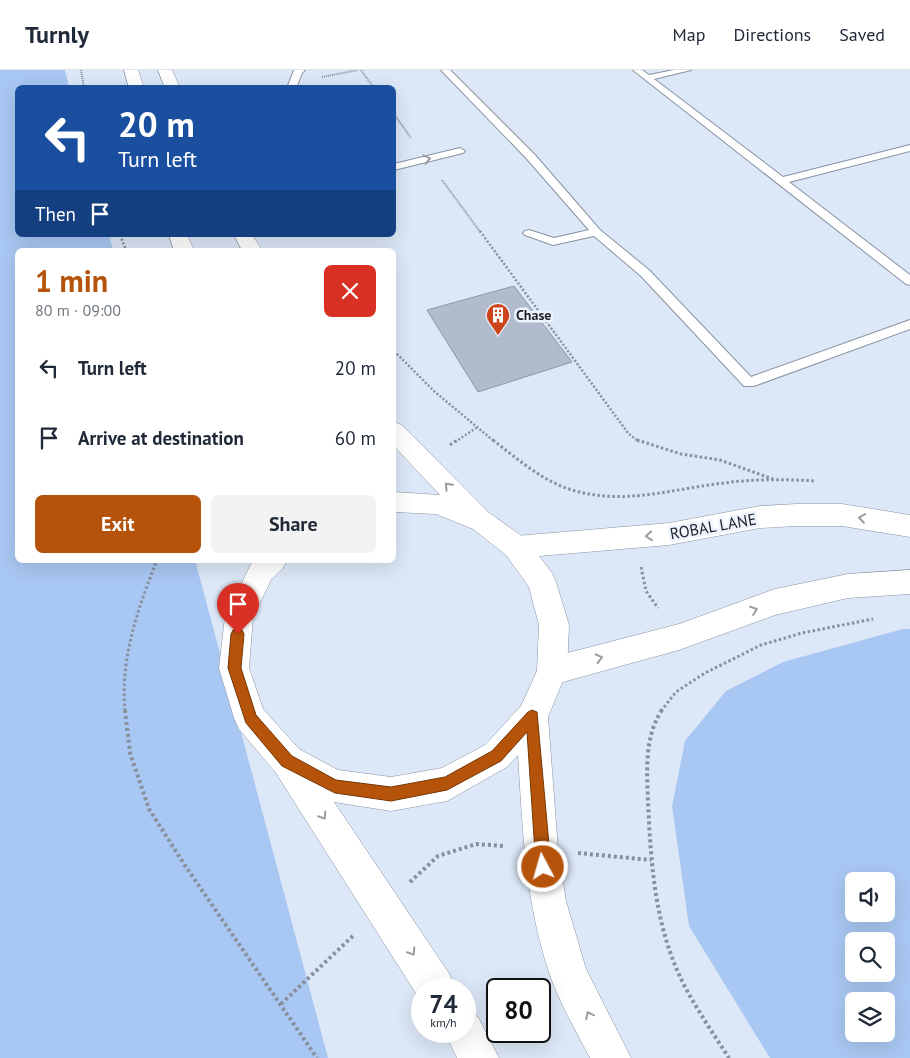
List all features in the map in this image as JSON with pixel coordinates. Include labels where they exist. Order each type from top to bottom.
[{"type":"main road","points":[[131,70],[136,85]]},
{"type":"main road","points":[[165,70],[172,85]]},
{"type":"main road","points":[[244,237],[251,248]]},
{"type":"main road","points":[[287,761],[335,786],[391,794],[447,784],[496,756],[532,717],[552,671],[554,624],[542,582],[516,547],[482,521],[396,433]]},
{"type":"main road","points":[[396,502],[437,504],[482,521]]},
{"type":"main road","name":"ROBAL LANE","points":[[516,547],[669,534],[760,517],[797,515],[842,516],[910,526]]},
{"type":"main road","points":[[266,564],[239,617],[234,668],[250,718],[287,761],[429,978]]},
{"type":"main road","points":[[552,671],[679,637],[775,602],[848,586],[910,582]]},
{"type":"main road","points":[[532,717],[541,850],[548,901],[569,975],[611,1058]]},
{"type":"main road","points":[[471,1043],[479,1058]]},
{"type":"lane","points":[[292,85],[300,70]]},
{"type":"lane","points":[[445,70],[531,157],[596,232],[645,273],[749,383],[910,324]]},
{"type":"lane","points":[[637,70],[910,281]]},
{"type":"lane","points":[[647,78],[687,70]]},
{"type":"lane","points":[[780,180],[910,148]]},
{"type":"lane","points":[[396,167],[460,151]]},
{"type":"lane","points":[[529,233],[553,242],[596,232]]},
{"type":"path","points":[[81,70],[84,85]]},
{"type":"path","points":[[320,77],[360,70],[372,85]]},
{"type":"path","points":[[396,117],[628,432],[640,442],[681,454],[720,460],[776,480]]},
{"type":"path","points":[[396,353],[476,428],[538,474],[578,492],[628,497],[650,496],[715,484],[756,480],[824,482]]},
{"type":"path","points":[[628,497],[646,592],[705,673]]},
{"type":"path","points":[[156,563],[142,598],[128,645],[124,698],[130,753],[150,809],[184,864],[318,1058]]},
{"type":"path","points":[[729,1058],[686,987],[668,947],[656,903],[651,860],[647,768],[650,739],[660,712],[676,692],[705,673],[761,645],[802,633],[878,618]]},
{"type":"path","points":[[281,1004],[438,856],[476,844],[651,860]]},
{"type":"shaded area","points":[[0,70],[65,70],[69,85],[15,85],[15,237],[110,237],[112,248],[15,248],[15,563],[196,563],[328,1058],[0,1058]]},
{"type":"shaded area","points":[[903,629],[910,629],[910,1058],[770,1058],[689,926],[672,806],[685,741],[726,691],[783,662]]},
{"type":"building","name":"Chase","points":[[514,286],[572,362],[478,392],[427,310]]},
{"type":"place","name":"Chase","points":[[498,336]]},
{"type":"route","points":[[238,634],[234,668],[250,718],[287,761],[335,786],[391,794],[447,784],[496,756],[532,717],[543,867]]}]
